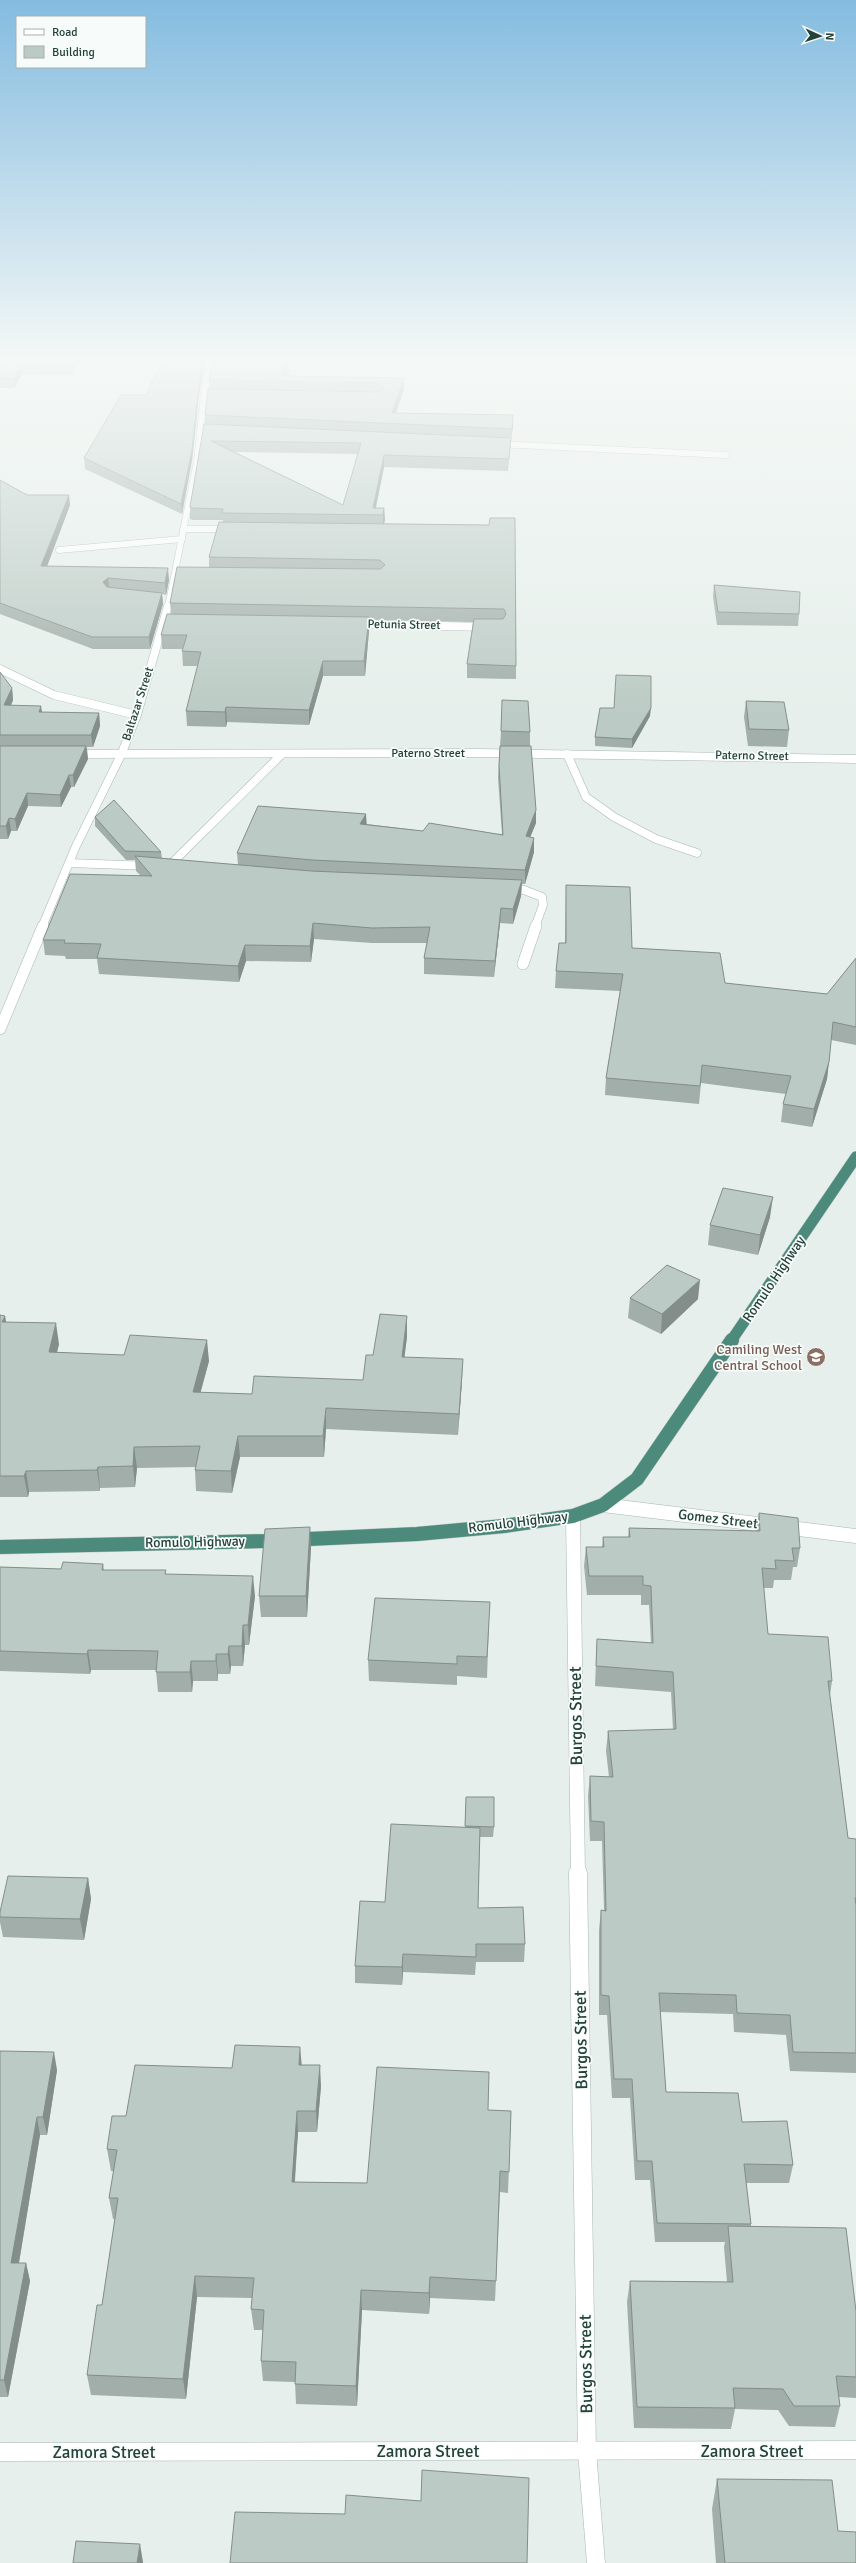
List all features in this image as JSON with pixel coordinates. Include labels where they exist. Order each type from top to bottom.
[{"type":"highway","name":"Romulo Highway","points":[[0,1547],[265,1541],[417,1534],[504,1526],[573,1516],[604,1505],[637,1479],[856,1157]]},
{"type":"street","name":"Baltazar Street","points":[[0,1029],[69,863],[121,755],[137,715],[168,622],[166,599],[179,574],[182,539],[194,479]]},
{"type":"street","points":[[184,528],[238,529]]},
{"type":"street","points":[[59,550],[182,539]]},
{"type":"street","name":"Petunia Street","points":[[347,624],[500,627]]},
{"type":"street","points":[[0,669],[54,695],[137,715]]},
{"type":"street","name":"Paterno Street","points":[[60,754],[567,754],[856,759]]},
{"type":"street","points":[[168,867],[282,754]]},
{"type":"street","points":[[567,754],[586,798],[614,817],[656,839],[697,853]]},
{"type":"street","points":[[69,863],[183,868]]},
{"type":"street","points":[[493,889],[524,890],[542,897],[543,904],[523,964]]},
{"type":"street","name":"Gomez Street","points":[[604,1505],[856,1536]]},
{"type":"street","name":"Burgos Street","points":[[573,1516],[587,2451],[596,2563]]},
{"type":"street","name":"Zamora Street","points":[[0,2452],[856,2450]]},
{"type":"building","points":[[127,479],[186,479],[181,504]]},
{"type":"building","points":[[195,479],[289,479],[343,505],[351,479],[379,479],[373,508],[384,508],[383,515],[222,513],[223,509],[190,507]]},
{"type":"building","points":[[0,480],[27,495],[69,495],[41,566],[168,568],[165,583],[108,578],[103,582],[107,587],[162,593],[149,637],[92,637],[0,603]]},
{"type":"building","points":[[490,518],[515,518],[516,666],[467,664],[474,619],[503,619],[506,614],[504,609],[170,603],[177,567],[380,569],[385,565],[380,560],[209,557],[219,522],[489,525]]},
{"type":"building","points":[[714,585],[800,592],[799,614],[718,612]]},
{"type":"building","points":[[167,614],[369,617],[364,661],[323,661],[309,710],[226,707],[225,712],[186,711],[201,652],[182,651],[187,635],[161,635]]},
{"type":"building","points":[[0,672],[12,688],[4,705],[41,706],[39,712],[99,713],[91,735],[0,735]]},
{"type":"building","points":[[616,675],[651,676],[651,708],[632,739],[595,737],[600,708],[614,708]]},
{"type":"building","points":[[502,700],[528,701],[530,732],[501,731]]},
{"type":"building","points":[[746,701],[784,702],[789,730],[749,729]]},
{"type":"building","points":[[0,746],[86,746],[73,775],[69,775],[60,795],[27,793],[15,819],[9,818],[6,826],[0,826]]},
{"type":"building","points":[[500,746],[531,746],[536,810],[526,836],[534,838],[525,870],[312,860],[237,853],[258,806],[366,814],[360,824],[423,831],[429,823],[503,835],[499,765]]},
{"type":"building","points":[[114,800],[161,852],[125,851],[95,817]]},
{"type":"building","points":[[135,856],[311,871],[522,880],[513,909],[501,908],[495,961],[424,958],[430,927],[372,928],[313,923],[310,946],[245,945],[238,966],[97,958],[101,944],[64,943],[65,940],[43,940],[70,874],[152,876]]},
{"type":"building","points":[[566,885],[630,887],[632,948],[720,953],[725,983],[827,994],[856,958],[856,1027],[833,1022],[829,1062],[814,1109],[783,1104],[791,1076],[702,1065],[700,1086],[606,1078],[623,974],[556,971],[559,943],[566,943]]},
{"type":"building","points":[[723,1188],[773,1197],[760,1235],[710,1225]]},
{"type":"building","points":[[667,1265],[700,1280],[662,1314],[630,1298]]},
{"type":"building","points":[[380,1314],[407,1316],[402,1357],[463,1359],[459,1414],[326,1408],[323,1436],[238,1436],[231,1471],[195,1470],[200,1446],[134,1447],[133,1466],[98,1467],[97,1470],[26,1471],[24,1476],[0,1476],[0,1315],[5,1316],[2,1322],[56,1323],[49,1352],[124,1355],[130,1335],[207,1340],[193,1392],[252,1394],[254,1376],[363,1380],[366,1355],[373,1355]]},
{"type":"building","points":[[759,1513],[798,1518],[800,1548],[792,1548],[794,1561],[775,1560],[776,1569],[762,1568],[768,1634],[828,1637],[832,1681],[828,1681],[848,1838],[856,1839],[856,2053],[793,2052],[790,2015],[737,2013],[736,1995],[659,1993],[666,2092],[738,2093],[742,2122],[787,2121],[793,2165],[744,2164],[751,2224],[657,2223],[652,2161],[637,2161],[632,2079],[614,2079],[609,1996],[601,1995],[601,1910],[606,1911],[604,1822],[591,1821],[590,1776],[613,1777],[608,1731],[676,1729],[673,1672],[596,1666],[597,1639],[653,1643],[651,1586],[643,1585],[643,1576],[589,1576],[586,1547],[604,1547],[603,1537],[630,1537],[629,1528],[760,1531]]},
{"type":"building","points":[[310,1527],[306,1596],[259,1596],[265,1529]]},
{"type":"building","points":[[63,1562],[103,1564],[102,1570],[166,1570],[165,1574],[253,1576],[248,1625],[243,1625],[242,1646],[229,1646],[228,1654],[216,1654],[216,1661],[191,1661],[190,1672],[156,1672],[158,1651],[88,1650],[87,1654],[0,1651],[0,1567],[61,1569]]},
{"type":"building","points":[[375,1598],[490,1602],[487,1657],[457,1656],[457,1664],[368,1660]]},
{"type":"building","points":[[466,1797],[494,1797],[494,1827],[465,1826]]},
{"type":"building","points":[[391,1824],[480,1828],[478,1908],[523,1907],[525,1944],[476,1944],[476,1957],[403,1954],[402,1967],[355,1966],[360,1901],[385,1902]]},
{"type":"building","points":[[8,1876],[88,1878],[80,1919],[0,1917]]},
{"type":"building","points":[[235,2045],[300,2047],[299,2065],[320,2065],[316,2111],[297,2111],[292,2182],[367,2183],[377,2067],[489,2072],[488,2110],[511,2111],[509,2172],[500,2171],[496,2281],[430,2277],[429,2293],[361,2290],[356,2386],[295,2384],[296,2362],[261,2361],[264,2310],[251,2309],[254,2278],[195,2276],[183,2379],[87,2375],[97,2305],[102,2305],[118,2198],[109,2198],[117,2150],[107,2149],[112,2116],[126,2116],[135,2065],[232,2068]]},
{"type":"building","points":[[0,2051],[54,2052],[43,2117],[37,2117],[11,2263],[26,2263],[4,2380],[0,2380]]},
{"type":"building","points":[[728,2226],[846,2228],[856,2311],[856,2377],[836,2376],[840,2406],[794,2406],[783,2389],[733,2388],[735,2408],[637,2407],[630,2281],[733,2282]]},
{"type":"building","points":[[422,2470],[529,2478],[527,2563],[230,2563],[235,2512],[345,2514],[346,2495],[421,2501]]},
{"type":"building","points":[[717,2479],[832,2480],[838,2531],[856,2532],[856,2563],[725,2563]]},
{"type":"building","points":[[76,2541],[140,2544],[137,2563],[73,2563]]},
{"type":"place","name":"Camiling West Central School","points":[[816,1357]]}]
